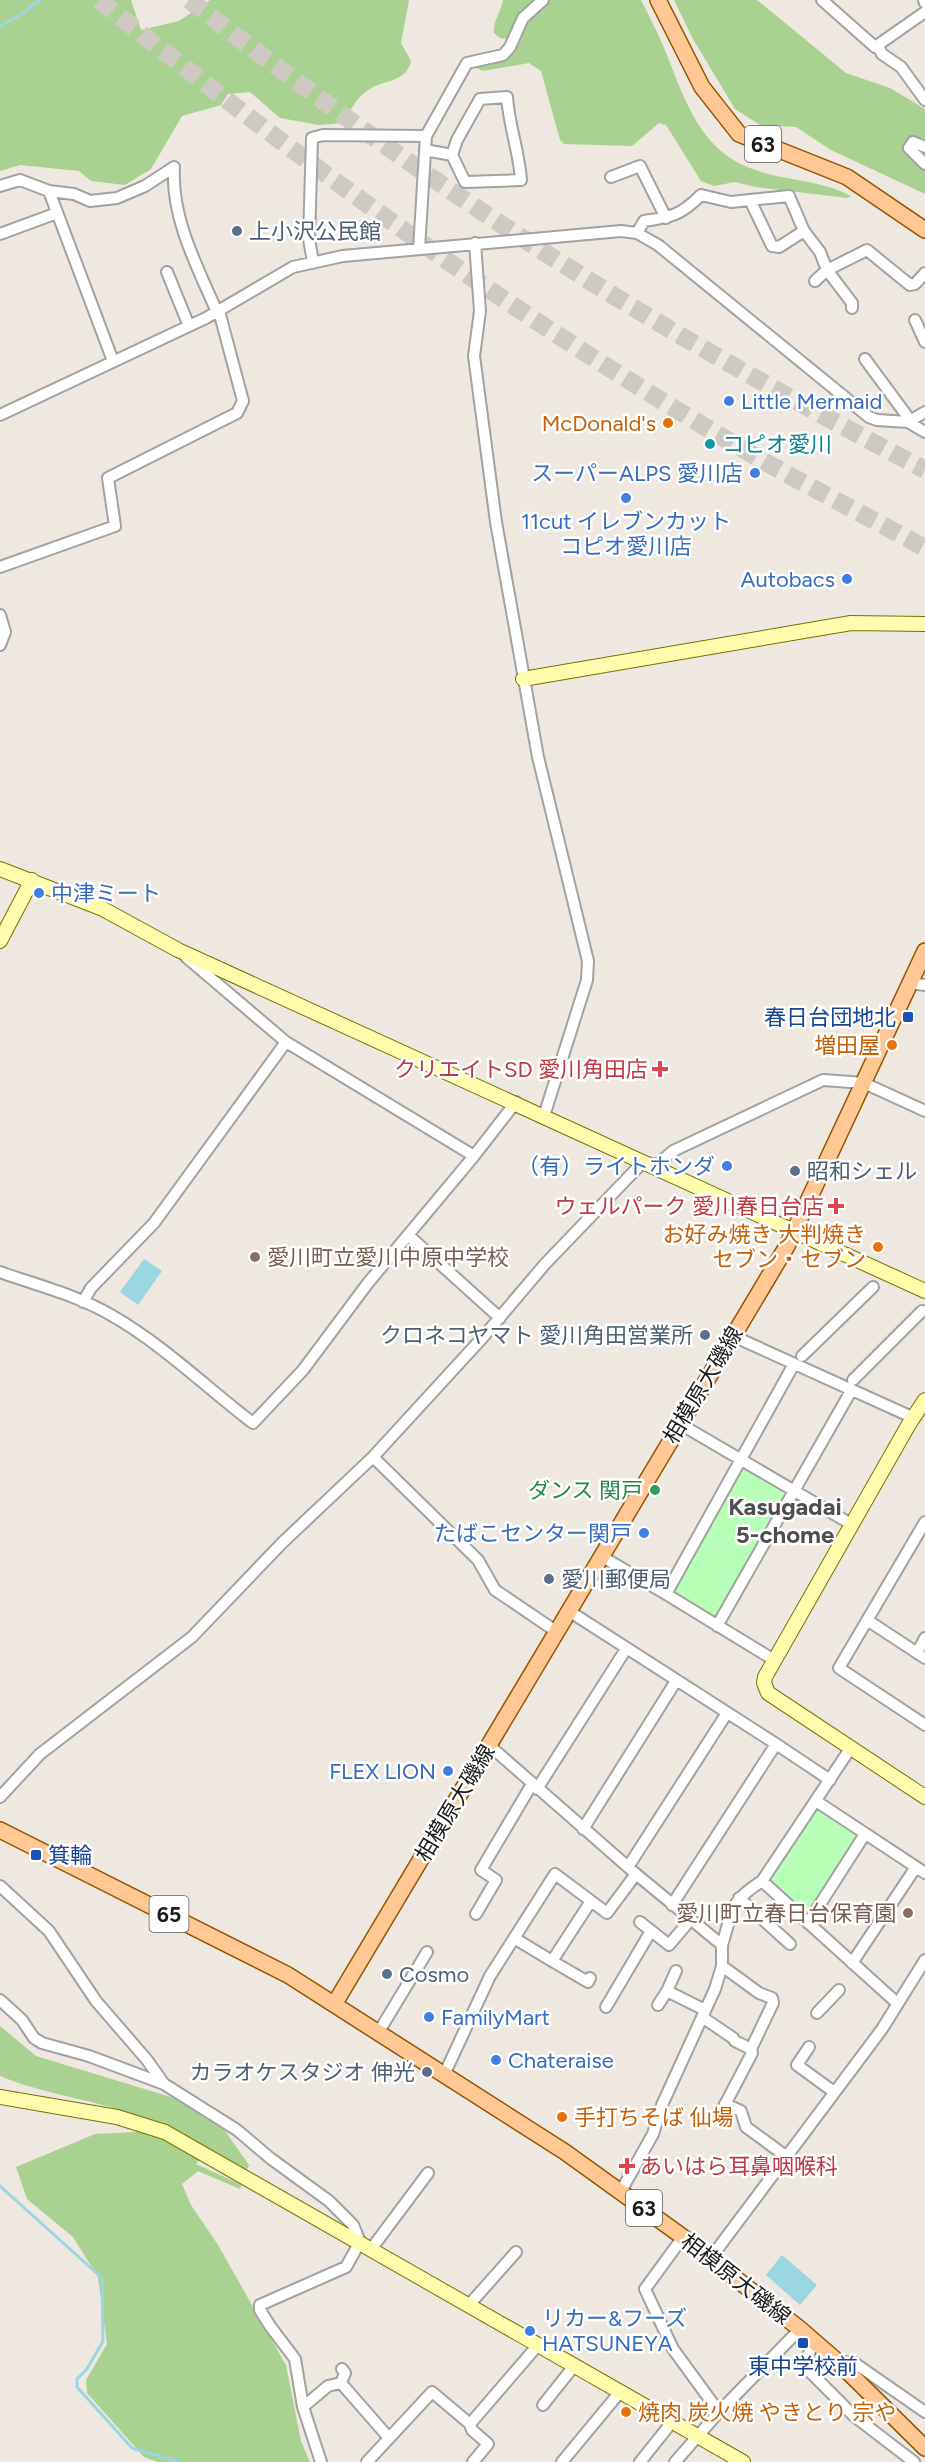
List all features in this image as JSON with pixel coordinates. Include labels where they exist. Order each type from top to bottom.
[{"type":"main road","name":"63","points":[[658,0],[702,87],[740,134],[847,177],[925,230]]},
{"type":"main road","name":"相模原大磯線","points":[[925,951],[794,1233],[335,2003],[621,2191],[683,2237],[800,2329],[838,2362],[925,2448]]},
{"type":"main road","name":"65","points":[[0,1830],[288,1975],[335,2003]]},
{"type":"street","points":[[419,249],[426,136],[467,63],[503,56],[510,47],[523,18],[543,0]]},
{"type":"street","points":[[822,0],[875,47],[925,12]]},
{"type":"street","points":[[878,46],[882,54],[901,67],[925,100]]},
{"type":"street","points":[[507,97],[509,124],[519,158],[521,180],[465,182],[452,155],[457,140],[480,99],[507,97]]},
{"type":"street","points":[[313,262],[309,239],[312,138],[322,135],[426,136]]},
{"type":"street","points":[[925,147],[913,142],[909,148],[925,164]]},
{"type":"street","points":[[425,150],[452,155]]},
{"type":"street","points":[[611,177],[644,165],[666,218]]},
{"type":"street","points":[[0,186],[20,180],[49,191],[75,194],[90,201],[117,198],[145,186],[174,167],[173,187],[184,231],[218,311],[243,400],[237,413],[108,478],[115,526],[0,567]]},
{"type":"street","points":[[49,191],[113,361]]},
{"type":"street","points":[[637,233],[644,221],[666,218],[684,212],[700,195],[732,202],[789,196],[804,231],[820,252],[827,270],[852,303],[852,308]]},
{"type":"street","points":[[750,200],[772,246],[779,247],[804,231]]},
{"type":"street","points":[[0,234],[57,213]]},
{"type":"street","points":[[184,231],[194,226]]},
{"type":"street","points":[[0,415],[189,326],[293,267],[313,262],[419,249],[612,231],[637,233],[658,245],[869,417],[877,420],[909,421],[925,412]]},
{"type":"street","points":[[476,243],[480,311],[474,356],[496,522],[523,679],[564,873],[588,961],[587,980],[544,1116]]},
{"type":"street","points":[[815,281],[827,270],[867,250],[886,259],[910,285],[915,284],[925,273]]},
{"type":"street","points":[[167,280],[189,326]]},
{"type":"street","points":[[915,320],[921,340]]},
{"type":"street","points":[[865,359],[909,421],[925,432]]},
{"type":"street","points":[[0,615],[5,632],[0,645]]},
{"type":"street","points":[[523,679],[850,623],[925,624]]},
{"type":"street","points":[[0,869],[103,909],[178,950],[516,1102],[794,1233],[925,1291]]},
{"type":"street","points":[[0,941],[32,880]]},
{"type":"street","points":[[178,950],[286,1042],[474,1156]]},
{"type":"street","points":[[909,983],[925,985]]},
{"type":"street","points":[[83,1302],[91,1288],[154,1224],[286,1042]]},
{"type":"street","points":[[644,1162],[657,1165],[673,1151],[823,1080],[864,1083],[925,1111]]},
{"type":"street","points":[[0,1272],[83,1302],[111,1315],[163,1352],[253,1423],[303,1370],[368,1282],[474,1156],[516,1102]]},
{"type":"street","points":[[0,1797],[40,1754],[192,1637],[282,1544],[373,1457],[500,1318],[545,1264],[644,1162]]},
{"type":"street","points":[[408,1235],[500,1318]]},
{"type":"street","points":[[666,1594],[798,1360],[873,1287]]},
{"type":"street","points":[[717,1626],[852,1386],[922,1311]]},
{"type":"street","points":[[733,1336],[798,1360],[919,1421]]},
{"type":"street","points":[[925,1400],[919,1421],[851,1524],[774,1660],[764,1683],[768,1694],[925,1797]]},
{"type":"street","points":[[680,1424],[851,1524]]},
{"type":"street","points":[[373,1457],[478,1560],[495,1590],[556,1632]]},
{"type":"street","points":[[925,1522],[839,1668],[925,1725]]},
{"type":"street","points":[[601,1556],[774,1660]]},
{"type":"street","points":[[569,1611],[830,1780]]},
{"type":"street","points":[[867,1620],[921,1656],[925,1638]]},
{"type":"street","points":[[476,1914],[501,1882],[481,1870],[626,1648]]},
{"type":"street","points":[[583,1829],[676,1681]]},
{"type":"street","points":[[444,2075],[490,1976],[555,1874],[608,1913],[727,1713]]},
{"type":"street","points":[[672,1905],[776,1744]]},
{"type":"street","points":[[490,1746],[583,1829],[722,1945]]},
{"type":"street","points":[[621,2191],[653,2134],[662,2105],[703,2014],[722,1966],[722,1945],[739,1898],[762,1881],[850,1749]]},
{"type":"street","points":[[816,1801],[920,1870],[852,1963]]},
{"type":"street","points":[[808,1923],[866,1834]]},
{"type":"street","points":[[762,1881],[897,2003]]},
{"type":"street","points":[[0,1886],[49,1931],[96,2001],[147,2060],[164,2084]]},
{"type":"street","points":[[739,1898],[790,1944]]},
{"type":"street","points":[[552,1961],[591,1901]]},
{"type":"street","points":[[640,1922],[669,1945],[691,1920]]},
{"type":"street","points":[[606,2007],[617,1996],[651,1931]]},
{"type":"street","points":[[514,1938],[588,1982]]},
{"type":"street","points":[[378,2033],[427,1952]]},
{"type":"street","points":[[710,2259],[882,2029],[925,1960]]},
{"type":"street","points":[[718,2118],[752,2053],[751,2049],[773,2003],[772,1998],[759,1993],[722,1966]]},
{"type":"street","points":[[658,2005],[676,1971]]},
{"type":"street","points":[[817,2013],[839,1990]]},
{"type":"street","points":[[667,1991],[703,2014],[735,2041],[751,2049]]},
{"type":"street","points":[[0,2000],[22,2020],[34,2038],[42,2043],[89,2056],[164,2084],[237,2130],[270,2158],[329,2201],[352,2225],[366,2245]]},
{"type":"street","points":[[804,2049],[797,2065],[834,2092]]},
{"type":"street","points":[[0,2097],[117,2117],[165,2132],[743,2462]]},
{"type":"street","points":[[725,2104],[741,2111],[746,2127],[787,2157]]},
{"type":"street","points":[[321,2462],[303,2407],[295,2359],[270,2326],[260,2310],[260,2305],[346,2266],[428,2173]]},
{"type":"street","points":[[683,2237],[645,2289],[673,2349],[719,2412]]},
{"type":"street","points":[[469,2305],[510,2255]]},
{"type":"street","points":[[675,2462],[719,2412],[800,2329]]},
{"type":"street","points":[[815,2342],[807,2357],[808,2370],[854,2416],[914,2462]]},
{"type":"street","points":[[470,2424],[538,2345]]},
{"type":"street","points":[[838,2362],[853,2362],[925,2412]]},
{"type":"street","points":[[543,2405],[574,2366]]},
{"type":"street","points":[[341,2383],[345,2373],[342,2369]]},
{"type":"street","points":[[303,2407],[328,2386],[341,2383]]},
{"type":"street","points":[[341,2383],[389,2438]]},
{"type":"street","points":[[367,2462],[432,2392],[470,2424],[472,2430],[488,2444],[473,2462]]},
{"type":"street","points":[[562,2462],[620,2392]]},
{"type":"street","points":[[640,2462],[672,2422]]},
{"type":"green space","points":[[0,0],[131,0],[141,30],[179,21],[210,0],[409,0],[401,43],[411,61],[408,69],[398,78],[369,89],[362,95],[343,123],[319,125],[280,118],[250,92],[228,94],[221,105],[182,116],[151,169],[125,185],[91,181],[79,171],[20,165],[0,171]]},
{"type":"green space","points":[[503,0],[641,0],[693,115],[716,146],[731,158],[750,168],[827,186],[851,196],[847,198],[756,187],[735,182],[714,186],[701,181],[666,125],[659,123],[632,146],[564,144],[560,140],[541,71],[529,63],[483,71],[476,68],[477,61],[513,54],[517,49],[515,40],[500,38],[494,33]]},
{"type":"green space","points":[[674,0],[757,0],[846,73],[890,88],[925,109],[925,194],[831,150],[796,127],[760,125],[735,109],[693,39]]},
{"type":"green space","points":[[740,1466],[789,1494],[715,1619],[672,1593]]},
{"type":"green space","points":[[817,1806],[859,1836],[805,1915],[766,1881]]},
{"type":"green space","points":[[0,2026],[36,2056],[174,2098],[225,2131],[249,2165],[247,2170],[206,2151],[196,2164],[242,2185],[240,2189],[198,2171],[182,2184],[191,2205],[218,2245],[286,2365],[301,2441],[310,2462],[158,2462],[144,2457],[87,2393],[86,2380],[107,2344],[98,2277],[73,2237],[27,2199],[16,2167],[95,2134],[135,2132],[145,2120],[110,2107],[18,2083],[0,2076]]},
{"type":"water","points":[[144,1259],[162,1271],[138,1305],[120,1292]]},
{"type":"water","points":[[782,2255],[817,2285],[800,2305],[766,2275]]},
{"type":"waterway","points":[[0,26],[22,14],[40,0]]},
{"type":"waterway","points":[[0,2186],[102,2278],[103,2341],[87,2369],[77,2379],[77,2387],[132,2448],[180,2462]]},
{"type":"tunnel","points":[[99,0],[259,125],[424,245],[508,302],[679,412],[767,463],[925,548]]},
{"type":"tunnel","points":[[189,0],[378,140],[524,239],[617,298],[704,349],[925,470]]},
{"type":"place","name":"上小沢公民館","points":[[237,231]]},
{"type":"place","name":"Little Mermaid","points":[[729,401]]},
{"type":"place","name":"McDonald's","points":[[668,423]]},
{"type":"place","name":"コピオ愛川","points":[[710,444]]},
{"type":"place","name":"スーパーALPS 愛川店","points":[[755,473]]},
{"type":"place","name":"11cut イレブンカット コピオ愛川店","points":[[626,498]]},
{"type":"place","name":"Autobacs","points":[[847,579]]},
{"type":"place","name":"中津ミート","points":[[39,893]]},
{"type":"place","name":"春日台団地北","points":[[908,1017]]},
{"type":"place","name":"増田屋","points":[[892,1045]]},
{"type":"place","name":"クリエイトSD 愛川角田店","points":[[660,1069]]},
{"type":"place","name":"（有）ライトホンダ","points":[[727,1166]]},
{"type":"place","name":"昭和シェル","points":[[795,1171]]},
{"type":"place","name":"ウェルパーク 愛川春日台店","points":[[836,1206]]},
{"type":"place","name":"お好み焼き 大判焼き セブン・セブン","points":[[878,1247]]},
{"type":"place","name":"愛川町立愛川中原中学校","points":[[255,1257]]},
{"type":"place","name":"クロネコヤマト 愛川角田営業所","points":[[705,1335]]},
{"type":"place","name":"ダンス 関戸","points":[[655,1490]]},
{"type":"place","name":"たばこセンター関戸","points":[[644,1533]]},
{"type":"place","name":"愛川郵便局","points":[[549,1579]]},
{"type":"place","name":"FLEX LION","points":[[448,1771]]},
{"type":"place","name":"箕輪","points":[[36,1855]]},
{"type":"place","name":"愛川町立春日台保育園","points":[[908,1913]]},
{"type":"place","name":"Cosmo","points":[[387,1974]]},
{"type":"place","name":"FamilyMart","points":[[429,2017]]},
{"type":"place","name":"Chateraise","points":[[496,2060]]},
{"type":"place","name":"カラオケスタジオ 伸光","points":[[427,2072]]},
{"type":"place","name":"手打ちそば 仙場","points":[[562,2117]]},
{"type":"place","name":"あいはら耳鼻咽喉科","points":[[627,2166]]},
{"type":"place","name":"リカー&フーズ HATSUNEYA","points":[[530,2331]]},
{"type":"place","name":"東中学校前","points":[[803,2343]]},
{"type":"place","name":"焼肉 炭火焼 やきとり 宗や","points":[[626,2412]]},
{"type":"district","name":"Kasugadai 5-chome","points":[[785,1520]]}]
